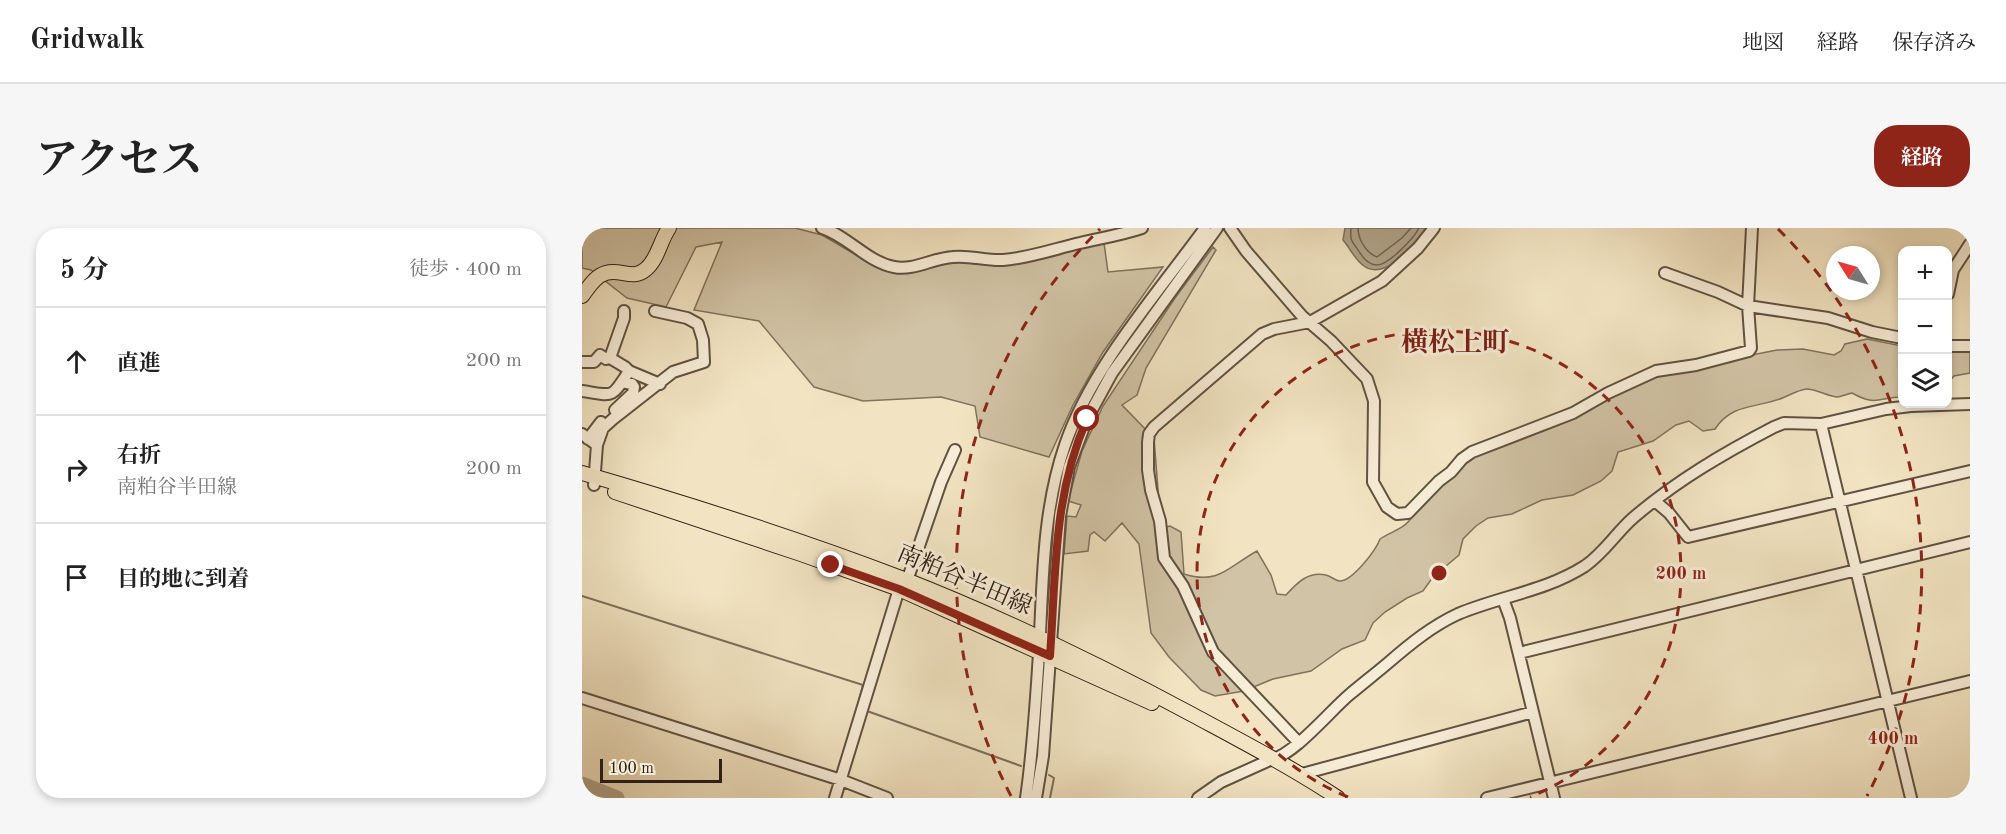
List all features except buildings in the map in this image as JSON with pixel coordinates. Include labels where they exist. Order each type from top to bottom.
[{"type":"main road","points":[[584,291],[604,273],[635,275],[645,271],[669,228]]},
{"type":"main road","name":"南粕谷半田線","points":[[588,479],[801,554],[903,585],[1045,647],[1120,687],[1273,759],[1302,774],[1338,798]]},
{"type":"main road","name":"南粕谷半田線","points":[[1273,759],[1331,798]]},
{"type":"street","points":[[822,228],[844,238],[876,260],[897,268],[908,268],[952,257],[1001,260],[1026,256],[1101,240],[1142,228]]},
{"type":"street","points":[[1036,798],[1043,756],[1046,531],[1055,478],[1065,444],[1096,379],[1205,228]]},
{"type":"street","points":[[1026,798],[1060,516],[1069,467],[1077,443],[1112,373],[1217,228]]},
{"type":"street","points":[[1230,228],[1246,251],[1302,315],[1330,340],[1367,379],[1374,401],[1373,482],[1387,507],[1397,514],[1408,513],[1462,459],[1472,452],[1573,413],[1608,393],[1656,371],[1696,365],[1749,351],[1751,348],[1748,306],[1752,228]]},
{"type":"street","points":[[1299,743],[1212,652],[1183,586],[1164,558],[1160,521],[1150,480],[1149,434],[1253,341],[1274,329],[1310,322],[1382,281],[1418,248],[1434,228]]},
{"type":"street","points":[[1952,268],[1965,258],[1970,244]]},
{"type":"street","points":[[1665,273],[1718,292],[1748,306],[1828,318],[1872,332],[1898,337]]},
{"type":"street","points":[[610,358],[624,318],[624,311]]},
{"type":"street","points":[[589,439],[600,434],[607,424],[677,370],[704,362],[703,340],[698,324],[668,312],[656,311]]},
{"type":"street","points":[[1952,346],[1970,346]]},
{"type":"street","points":[[582,362],[594,362],[600,355],[610,358],[629,372],[660,384]]},
{"type":"street","points":[[582,391],[612,394],[619,388],[629,372]]},
{"type":"street","points":[[588,479],[589,439],[597,426],[633,393],[632,384],[622,382]]},
{"type":"street","points":[[1199,798],[1221,782],[1273,759],[1299,743],[1350,694],[1420,636],[1457,614],[1538,590],[1584,567],[1624,526],[1684,478],[1774,427],[1784,423],[1821,424],[1894,408],[1970,404]]},
{"type":"street","points":[[1821,424],[1911,798]]},
{"type":"street","points":[[835,798],[903,585],[944,473],[955,450]]},
{"type":"street","points":[[1655,501],[1669,513],[1688,537],[1970,471]]},
{"type":"street","points":[[1519,653],[1970,542]]},
{"type":"street","points":[[1503,599],[1519,653],[1554,798]]},
{"type":"street","points":[[1487,798],[1970,681]]},
{"type":"street","points":[[582,698],[841,780],[887,798]]},
{"type":"street","points":[[1302,774],[1533,712]]},
{"type":"shaded area","points":[[582,228],[795,228],[822,235],[875,266],[894,270],[957,262],[1007,265],[1104,243],[1108,272],[1163,267],[1103,352],[1073,405],[1049,457],[980,437],[975,406],[941,397],[863,401],[814,387],[759,321],[694,310],[722,242],[696,247],[666,307],[627,298],[591,270],[582,268]]},
{"type":"shaded area","points":[[1213,247],[1216,250],[1146,368],[1137,395],[1122,405],[1154,438],[1161,528],[1170,526],[1181,532],[1184,574],[1196,577],[1215,576],[1257,551],[1271,575],[1277,594],[1286,595],[1308,576],[1320,574],[1339,581],[1350,576],[1363,564],[1380,539],[1409,521],[1414,512],[1464,461],[1666,372],[1777,350],[1803,349],[1834,355],[1841,351],[1845,344],[1867,339],[1898,345],[1898,397],[1867,400],[1852,393],[1838,397],[1806,389],[1771,402],[1736,411],[1721,421],[1715,429],[1703,431],[1689,421],[1676,425],[1653,441],[1618,452],[1612,471],[1601,481],[1573,495],[1542,500],[1512,514],[1488,518],[1476,526],[1463,539],[1459,555],[1433,577],[1423,591],[1385,612],[1373,623],[1365,640],[1342,649],[1311,671],[1273,679],[1244,691],[1215,696],[1201,690],[1169,657],[1151,633],[1139,544],[1122,523],[1105,541],[1094,532],[1090,535],[1088,551],[1064,554],[1067,516],[1076,517],[1081,505],[1068,501],[1082,451],[1103,406],[1175,298]]},
{"type":"shaded area","points":[[1970,348],[1970,373],[1952,378],[1952,350]]},
{"type":"water","points":[[1345,228],[1425,228],[1416,244],[1400,259],[1381,269],[1372,269],[1364,266],[1355,257],[1343,240]]},
{"type":"waterway","points":[[582,596],[863,685],[857,708]]},
{"type":"waterway","points":[[867,711],[1021,766]]},
{"type":"waterway","points":[[1049,775],[1054,778],[1050,798]]},
{"type":"waterway","points":[[582,784],[617,798]]},
{"type":"district","name":"横松上町","points":[[1455,343]]},
{"type":"route","points":[[831,565],[899,589],[1050,656],[1063,492],[1069,467],[1087,419]]}]
